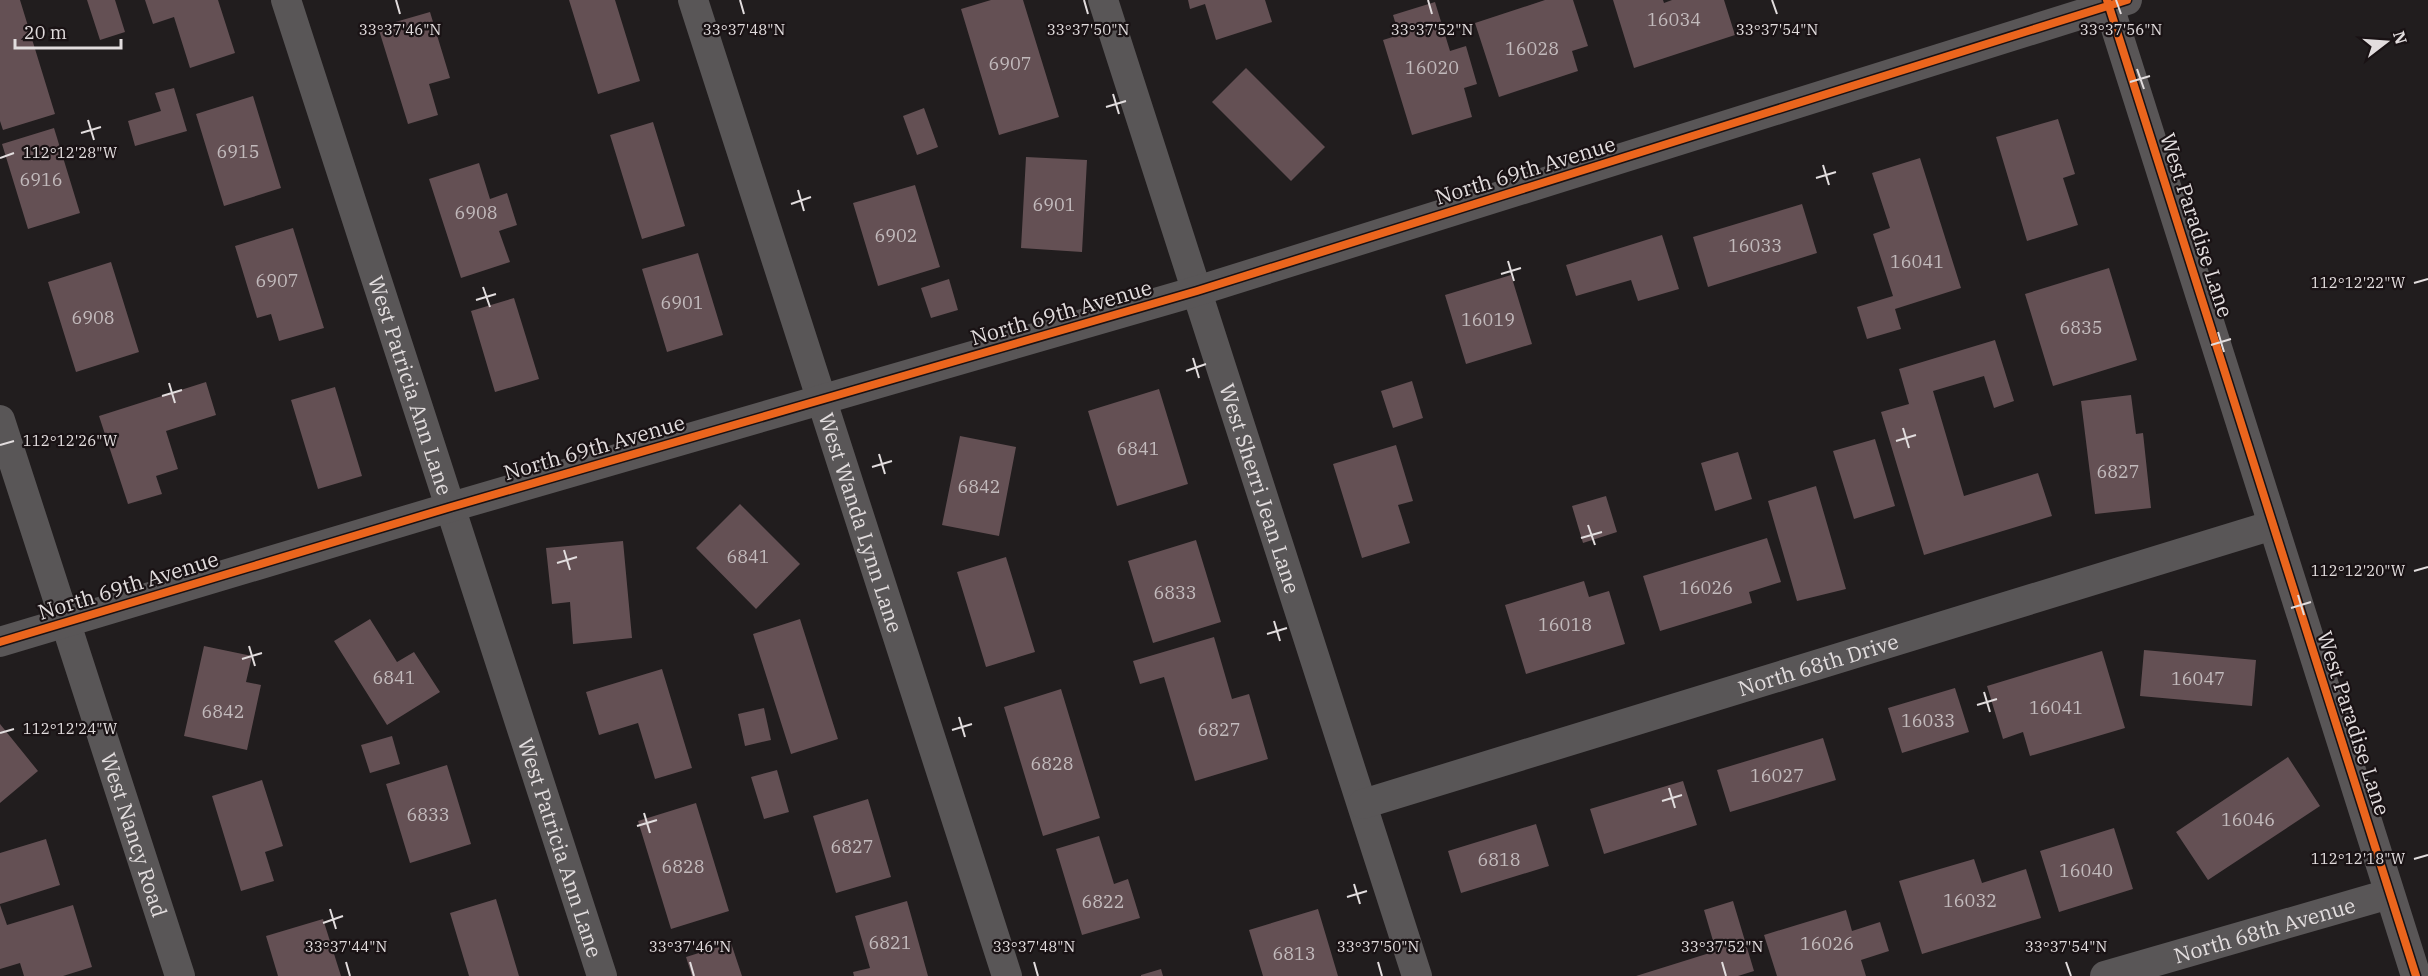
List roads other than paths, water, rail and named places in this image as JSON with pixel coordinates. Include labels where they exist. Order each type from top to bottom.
[{"type":"street","name":"West Patricia Ann Lane","points":[[286,0],[602,976]]},
{"type":"street","name":"West Wanda Lynn Lane","points":[[693,0],[1007,976]]},
{"type":"street","name":"West Sherri Jean Lane","points":[[1103,0],[1417,976]]},
{"type":"street","name":"North 69th Avenue","points":[[0,642],[451,507],[1197,291],[2114,2]]},
{"type":"street","name":"West Paradise Lane","points":[[2114,2],[2273,525],[2415,976]]},
{"type":"street","name":"West Nancy Road","points":[[0,420],[180,976]]},
{"type":"street","name":"North 68th Drive","points":[[1363,804],[2273,525]]},
{"type":"street","name":"North 68th Avenue","points":[[2105,976],[2390,894]]}]
